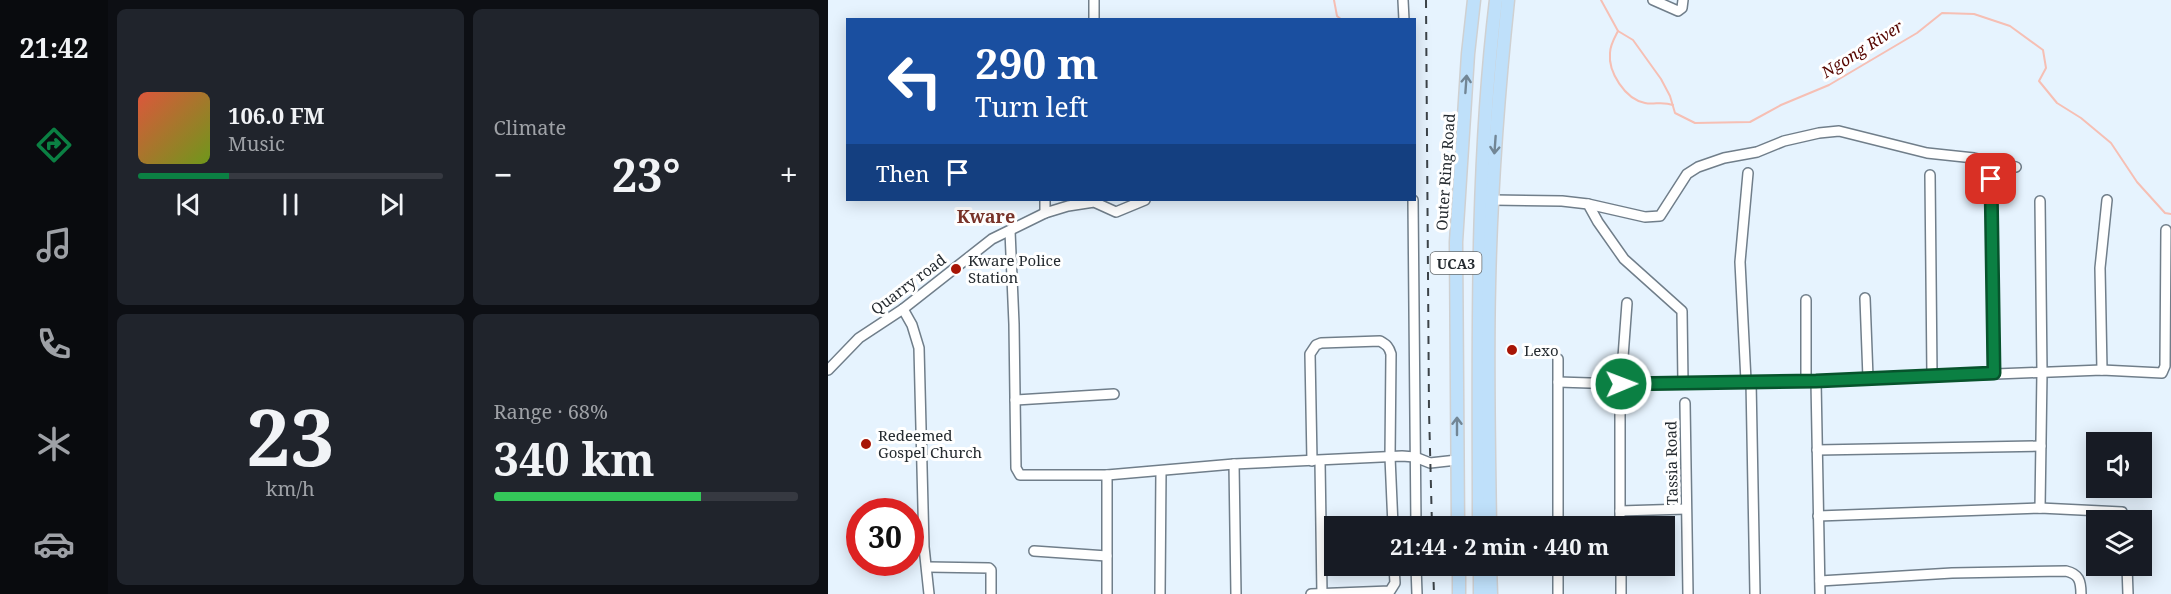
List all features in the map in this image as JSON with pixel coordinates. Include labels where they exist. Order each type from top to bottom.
[{"type":"main road","name":"Outer Ring Road","points":[[1458,516],[1456,242],[1474,0]]},
{"type":"main road","name":"UCA3","points":[[1479,516],[1483,158],[1496,0]]},
{"type":"main road","name":"UCA3","points":[[1490,516],[1489,288],[1492,200],[1508,0]]},
{"type":"main road","points":[[1488,81],[1501,66]]},
{"type":"main road","points":[[1481,268],[1489,288]]},
{"type":"main road","points":[[1459,576],[1459,594]]},
{"type":"main road","points":[[1480,576],[1480,594]]},
{"type":"main road","points":[[1490,576],[1491,594]]},
{"type":"street","points":[[1094,0],[1094,18]]},
{"type":"street","points":[[1403,0],[1404,18]]},
{"type":"street","points":[[1653,0],[1678,11],[1682,8],[1683,0]]},
{"type":"street","points":[[1492,200],[1562,201],[1588,204],[1645,217],[1660,216],[1687,174],[1698,167],[1724,158],[1757,152],[1784,141],[1839,131],[1928,153],[1974,158],[2016,167]]},
{"type":"street","points":[[1748,173],[1740,262],[1749,381],[1755,594]]},
{"type":"street","points":[[1930,175],[1932,375]]},
{"type":"street","points":[[1991,179],[1994,373]]},
{"type":"street","points":[[2103,370],[2100,268],[2107,200]]},
{"type":"street","points":[[1045,201],[1045,213]]},
{"type":"street","name":"Quarry road","points":[[828,370],[859,338],[903,309],[992,240],[1045,213],[1094,201],[1116,212],[1143,201]]},
{"type":"street","points":[[1413,201],[1416,516]]},
{"type":"street","points":[[2040,201],[2042,372],[2040,508]]},
{"type":"street","points":[[1588,204],[1624,259],[1682,311],[1683,383]]},
{"type":"street","points":[[1558,382],[1621,384],[1816,381],[2103,370],[2164,372],[2166,230]]},
{"type":"street","points":[[1010,231],[1016,468],[1020,476],[1107,476],[1234,464],[1390,457],[1415,457],[1430,463],[1457,459]]},
{"type":"street","points":[[1865,298],[1868,378]]},
{"type":"street","points":[[1806,300],[1806,381]]},
{"type":"street","points":[[1621,384],[1627,303]]},
{"type":"street","points":[[903,309],[912,325],[919,348],[924,547],[928,567],[929,594]]},
{"type":"street","points":[[1014,324],[1026,325]]},
{"type":"street","points":[[1322,594],[1310,354],[1316,345],[1380,341],[1389,347],[1391,354],[1390,457],[1393,516]]},
{"type":"street","points":[[1558,359],[1558,516]]},
{"type":"street","points":[[1816,381],[1820,594]]},
{"type":"street","points":[[1015,400],[1114,394]]},
{"type":"street","points":[[1620,397],[1620,516]]},
{"type":"street","name":"Tassia Road","points":[[1685,403],[1688,594]]},
{"type":"street","points":[[1817,450],[2041,446]]},
{"type":"street","points":[[1234,464],[1236,594]]},
{"type":"street","points":[[1160,594],[1161,471]]},
{"type":"street","points":[[1107,476],[1107,594]]},
{"type":"street","points":[[1818,516],[2040,508],[2086,510]]},
{"type":"street","points":[[1620,511],[1686,509]]},
{"type":"street","points":[[1034,551],[1107,556]]},
{"type":"street","points":[[928,567],[988,568],[991,570],[991,594]]},
{"type":"street","points":[[1820,581],[1952,573],[2066,571],[2074,573],[2079,579],[2081,594]]},
{"type":"street","points":[[1311,594],[1390,591],[1395,582],[1395,576]]},
{"type":"street","points":[[1416,576],[1417,594]]},
{"type":"street","points":[[1558,576],[1558,594]]},
{"type":"street","points":[[1620,576],[1621,594]]},
{"type":"street","points":[[2127,576],[2128,594]]},
{"type":"waterway","name":"Ngong River","points":[[1334,0],[1337,16],[1340,18]]},
{"type":"waterway","name":"Ngong River","points":[[1601,0],[1618,31],[1633,40],[1661,79],[1670,96],[1675,113],[1695,123],[1750,122],[1781,105],[1829,85],[1917,33],[1942,13],[1974,14],[2010,26],[2043,50],[2046,68],[2039,81],[2057,103],[2081,118],[2111,143],[2137,182],[2165,213],[2171,214]]},
{"type":"waterway","points":[[1618,31],[1611,47],[1610,60],[1619,84],[1638,100],[1673,105]]},
{"type":"railway","points":[[1426,0],[1432,516]]},
{"type":"railway","points":[[1433,576],[1434,594]]},
{"type":"place","name":"Kware Police Station","points":[[956,269]]},
{"type":"place","name":"Lexo","points":[[1512,350]]},
{"type":"place","name":"Redeemed Gospel Church","points":[[866,444]]},
{"type":"district","name":"Kware","points":[[986,216]]},
{"type":"route","points":[[1621,384],[1816,381],[1994,373],[1991,179]]}]
